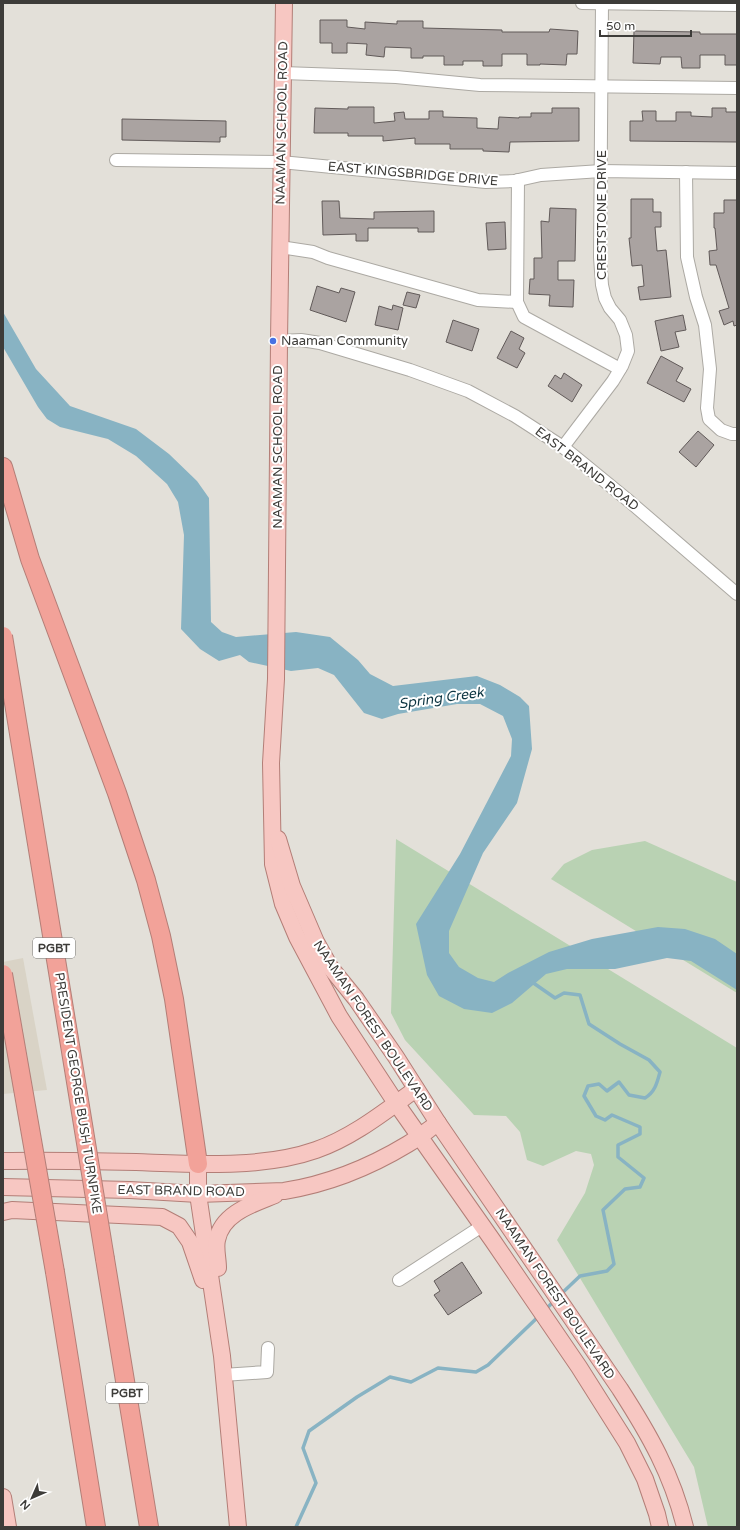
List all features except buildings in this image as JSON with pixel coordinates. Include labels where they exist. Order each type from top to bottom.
[{"type":"highway","points":[[3,467],[30,559],[117,793],[146,880],[161,936],[170,978],[186,1076],[198,1164]]},
{"type":"highway","name":"PRESIDENT GEORGE BUSH TURNPIKE","points":[[3,636],[149,1527]]},
{"type":"highway","points":[[3,974],[96,1527]]},
{"type":"main road","name":"NAAMAN SCHOOL ROAD","points":[[272,820],[271,763],[276,679],[278,341],[284,3]]},
{"type":"main road","name":"NAAMAN FOREST BOULEVARD","points":[[272,820],[292,886],[316,942],[330,967],[396,1057],[438,1123],[596,1353],[647,1431],[664,1464],[679,1504],[685,1527]]},
{"type":"main road","name":"NAAMAN FOREST BOULEVARD","points":[[272,820],[273,864],[283,904],[297,937],[339,1016],[396,1103],[579,1367],[627,1443],[645,1479],[660,1527]]},
{"type":"main road","name":"EAST BRAND ROAD","points":[[3,1161],[65,1160],[198,1164],[276,1161],[316,1150],[337,1141],[376,1119],[416,1089]]},
{"type":"main road","name":"EAST BRAND ROAD","points":[[3,1187],[130,1190],[198,1194],[284,1191],[316,1184],[353,1172],[386,1156],[438,1123]]},
{"type":"main road","points":[[198,1164],[198,1194],[222,1356],[238,1527]]},
{"type":"main road","points":[[222,1356],[227,1345],[218,1268],[217,1240],[224,1223],[233,1215],[244,1208],[284,1191]]},
{"type":"main road","points":[[3,1212],[12,1210],[162,1217],[180,1226],[190,1242],[197,1261],[208,1301],[213,1340],[222,1356]]},
{"type":"main road","points":[[627,1443],[647,1431]]},
{"type":"main road","points":[[3,1497],[8,1527]]},
{"type":"street","points":[[582,3],[737,4]]},
{"type":"street","name":"CRESTSTONE DRIVE","points":[[563,447],[620,369],[628,351],[626,335],[620,320],[610,308],[605,298],[602,285],[600,257],[602,3]]},
{"type":"street","points":[[282,73],[396,77],[480,86],[737,88]]},
{"type":"street","name":"EAST KINGSBRIDGE DRIVE","points":[[116,160],[281,162],[486,182],[518,180],[541,174],[601,171],[737,173]]},
{"type":"street","points":[[686,172],[687,257],[696,297],[705,325],[710,369],[707,408],[709,419],[721,430],[732,434],[737,434]]},
{"type":"street","points":[[518,180],[517,302],[524,316],[620,369]]},
{"type":"street","points":[[280,247],[313,252],[335,260],[478,300],[517,302]]},
{"type":"street","name":"EAST BRAND ROAD","points":[[278,341],[301,340],[320,342],[439,380],[468,391],[515,416],[563,447],[629,501],[737,594]]},
{"type":"street","points":[[398,1280],[482,1226]]},
{"type":"street","points":[[224,1375],[267,1372],[268,1348]]},
{"type":"shaded area","points":[[23,958],[47,1090],[3,1094],[3,962]]},
{"type":"green space","points":[[396,839],[737,1048],[737,1527],[708,1527],[694,1467],[557,1240],[585,1193],[594,1165],[591,1154],[576,1151],[543,1166],[527,1160],[520,1132],[506,1116],[474,1115],[405,1040],[391,1013]]},
{"type":"green space","points":[[645,841],[737,882],[737,993],[551,879],[564,864],[592,850]]},
{"type":"water","name":"Spring Creek","points":[[3,312],[36,369],[70,406],[136,429],[169,454],[197,481],[209,498],[211,622],[222,632],[236,637],[296,632],[330,637],[358,660],[370,674],[393,686],[477,676],[500,685],[520,697],[529,706],[532,749],[517,803],[483,853],[449,931],[449,953],[459,967],[478,978],[494,982],[549,952],[592,939],[658,927],[685,929],[715,939],[737,954],[737,990],[691,961],[667,958],[615,969],[567,969],[546,974],[512,1003],[492,1013],[464,1009],[439,996],[427,975],[416,924],[460,854],[511,756],[512,739],[503,716],[480,704],[457,704],[398,714],[382,719],[364,713],[334,675],[318,668],[291,671],[249,662],[240,655],[219,661],[200,649],[181,629],[184,535],[178,502],[167,484],[136,456],[108,439],[60,427],[47,419],[38,407],[3,347]]},
{"type":"waterway","points":[[532,982],[555,998],[564,993],[580,995],[589,1024],[620,1044],[649,1060],[660,1072],[653,1090],[645,1098],[629,1095],[619,1082],[607,1091],[599,1084],[588,1086],[584,1096],[596,1116],[605,1120],[612,1115],[640,1127],[640,1134],[618,1145],[618,1157],[644,1178],[640,1187],[625,1189],[603,1210],[614,1264],[607,1271],[580,1276],[560,1295]]},
{"type":"waterway","points":[[545,1310],[554,1301]]},
{"type":"waterway","points":[[296,1527],[316,1483],[303,1448],[309,1431],[357,1397],[390,1377],[411,1382],[438,1368],[476,1372],[488,1365],[539,1316]]},
{"type":"place","name":"Naaman Community","points":[[273,341]]}]
